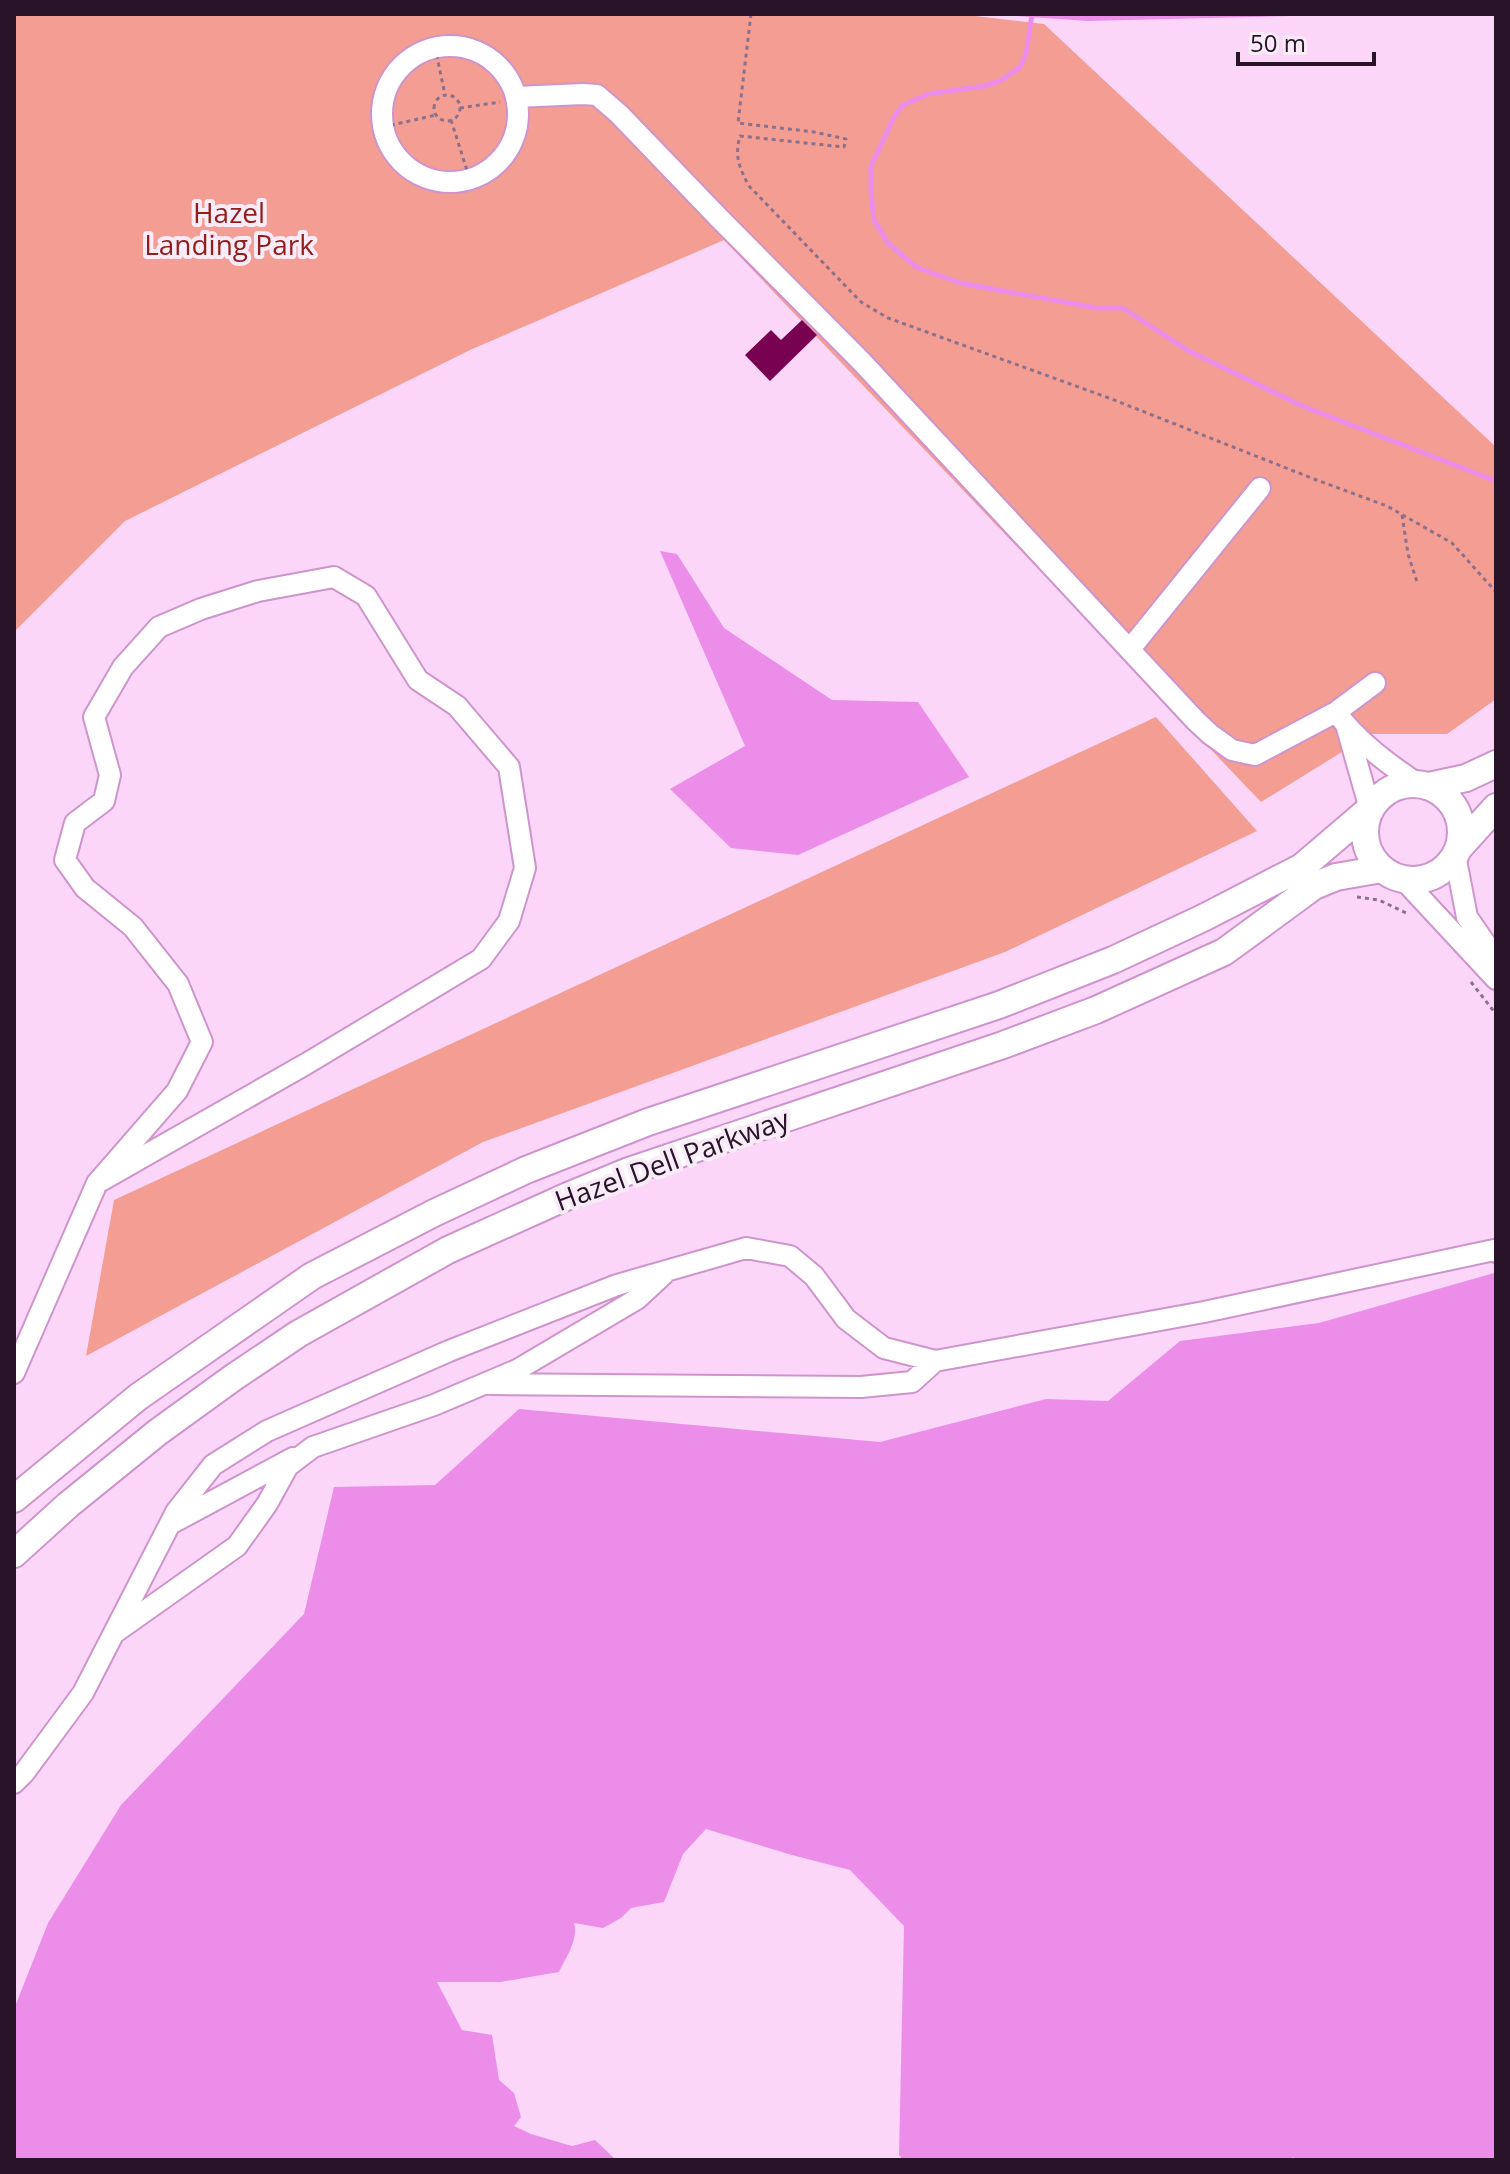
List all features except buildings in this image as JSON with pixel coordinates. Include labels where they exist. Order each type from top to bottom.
[{"type":"main road","points":[[1496,764],[1466,778],[1424,785],[1406,784],[1386,791],[1370,809],[1365,825],[1365,841],[1371,856],[1393,874],[1427,878],[1448,865],[1496,807]]},
{"type":"main road","points":[[1424,785],[1439,791],[1455,807],[1461,828],[1457,852]]},
{"type":"main road","name":"Hazel Dell Parkway","points":[[14,1499],[115,1415],[210,1345],[312,1276],[399,1231],[526,1170],[592,1143],[999,1005],[1113,960],[1302,867],[1370,809]]},
{"type":"main road","name":"Hazel Dell Parkway","points":[[14,1554],[68,1505],[158,1432],[234,1377],[298,1334],[448,1250],[629,1171],[990,1050],[1096,1010],[1224,952],[1314,886],[1336,877],[1393,874]]},
{"type":"street","points":[[450,46],[479,52],[503,71],[516,99],[518,120],[513,140],[503,157],[488,171],[470,180],[451,183],[415,173],[400,161],[389,145],[383,127],[383,97],[397,70],[421,52],[435,47],[450,46]]},
{"type":"street","points":[[516,99],[597,95],[619,114],[861,361],[1203,728],[1232,750],[1255,755],[1341,720],[1375,683]]},
{"type":"street","points":[[1130,649],[1260,488]]},
{"type":"street","points":[[14,1373],[97,1183],[177,1091],[202,1042],[178,984],[133,927],[85,888],[65,860],[75,823],[104,801],[110,775],[94,717],[123,667],[159,627],[201,609],[258,591],[334,577],[366,596],[418,680],[457,706],[509,767],[525,868],[509,921],[481,959],[306,1064],[97,1183]]},
{"type":"street","points":[[1341,720],[1397,770],[1424,785]]},
{"type":"street","points":[[1341,720],[1361,771],[1370,809]]},
{"type":"street","points":[[1457,852],[1467,917],[1496,959]]},
{"type":"street","points":[[1393,874],[1496,979]]},
{"type":"street","points":[[14,1783],[83,1693],[176,1512],[213,1465],[267,1431],[449,1351],[617,1285],[746,1248],[790,1256],[814,1276],[846,1319],[884,1348],[935,1361],[1204,1312],[1496,1252]]},
{"type":"street","points":[[170,1524],[313,1447],[434,1405],[517,1370],[637,1299],[667,1271]]},
{"type":"street","points":[[482,1384],[861,1387],[912,1382],[935,1361]]},
{"type":"street","points":[[113,1633],[237,1546],[267,1504],[288,1466],[313,1447]]},
{"type":"path","points":[[751,14],[738,123],[846,139],[844,147],[740,136],[738,166],[749,186],[861,302],[888,318],[1109,398],[1387,506],[1452,543],[1496,592]]},
{"type":"path","points":[[435,47],[445,95]]},
{"type":"path","points":[[445,95],[456,98],[460,108],[457,117],[441,120],[436,115],[435,103],[445,95]]},
{"type":"path","points":[[460,108],[516,99]]},
{"type":"path","points":[[383,127],[436,115]]},
{"type":"path","points":[[451,120],[470,180]]},
{"type":"path","points":[[1402,515],[1408,554],[1418,585]]},
{"type":"path","points":[[1355,897],[1379,900],[1414,919]]},
{"type":"green space","name":"Hazel Landing Park","points":[[14,14],[958,14],[1044,24],[1496,447],[1496,699],[1447,734],[1371,734],[1261,802],[724,240],[470,350],[125,521],[14,632]]},
{"type":"green space","points":[[1156,717],[1257,831],[1005,952],[483,1142],[86,1356],[114,1200]]},
{"type":"shaded area","points":[[990,14],[1373,14],[1087,21]]},
{"type":"shaded area","points":[[660,551],[677,554],[724,628],[832,700],[918,702],[969,777],[798,855],[731,848],[670,789],[745,746]]},
{"type":"shaded area","points":[[1494,1273],[1496,2160],[1296,2160],[1293,2157],[1291,2160],[903,2160],[899,2155],[904,1926],[850,1870],[706,1829],[683,1854],[664,1902],[631,1908],[603,1928],[574,1923],[573,1942],[559,1972],[500,1982],[437,1982],[462,2030],[492,2035],[499,2080],[514,2093],[521,2117],[514,2126],[572,2146],[595,2140],[616,2160],[14,2160],[14,2009],[48,1923],[121,1805],[304,1614],[334,1487],[435,1485],[519,1409],[880,1442],[1046,1399],[1108,1401],[1180,1341],[1319,1323]]},
{"type":"waterway","points":[[1032,14],[1026,54],[1020,67],[1000,81],[984,86],[928,94],[903,105],[894,117],[871,166],[874,220],[888,243],[916,267],[960,283],[1097,308],[1123,308],[1187,350],[1300,405],[1496,481]]}]
